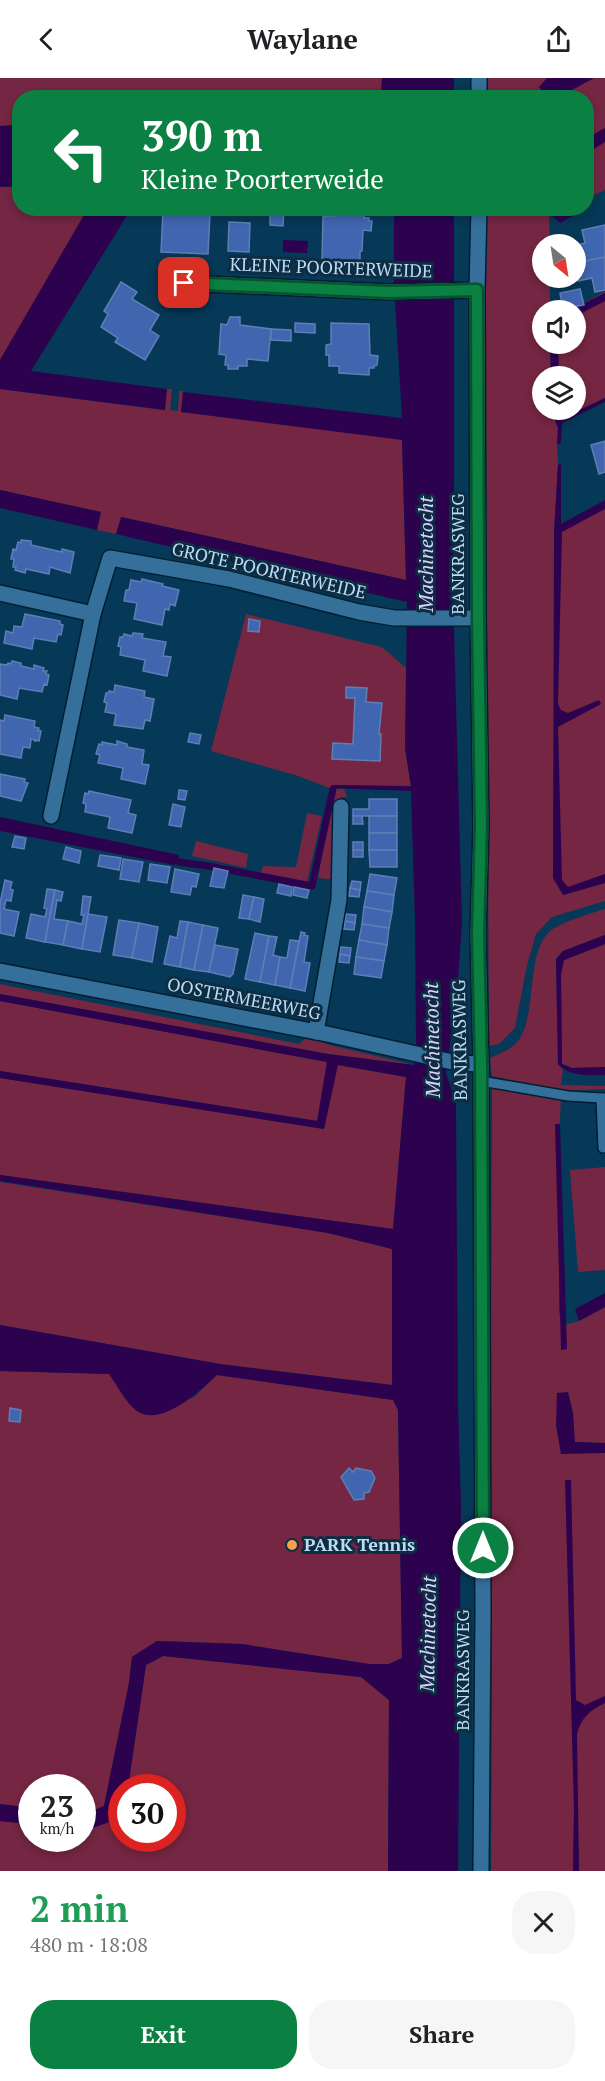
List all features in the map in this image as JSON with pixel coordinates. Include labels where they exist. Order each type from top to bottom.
[{"type":"street","name":"BANKRASWEG","points":[[479,216],[478,618],[481,826],[478,934],[481,1064],[483,1625],[481,1871]]},
{"type":"street","name":"KLEINE POORTERWEIDE","points":[[184,283],[389,292],[477,290]]},
{"type":"street","name":"GROTE POORTERWEIDE","points":[[51,816],[93,614],[110,558],[230,579],[359,612],[394,618],[478,618]]},
{"type":"street","points":[[0,593],[93,614]]},
{"type":"street","points":[[316,1032],[339,900],[341,807]]},
{"type":"street","name":"OOSTERMEERWEG","points":[[0,971],[316,1032],[457,1063],[481,1064]]},
{"type":"lane","points":[[481,1081],[568,1096],[603,1098],[603,1148]]},
{"type":"shaded area","points":[[0,78],[382,78],[381,90],[12,90],[12,125],[0,126]]},
{"type":"shaded area","points":[[485,78],[547,78],[544,90],[485,90]]},
{"type":"shaded area","points":[[594,78],[605,78],[605,131],[594,136],[594,90],[572,90]]},
{"type":"shaded area","points":[[605,132],[605,190],[594,195],[594,138]]},
{"type":"shaded area","points":[[12,186],[12,216],[84,216],[0,360],[0,187]]},
{"type":"shaded area","points":[[485,216],[549,216],[550,234],[532,234],[532,288],[550,288],[550,300],[532,300],[532,354],[550,354],[551,366],[532,366],[532,420],[555,420],[558,428],[554,531],[605,504],[605,875],[563,895],[605,883],[605,901],[552,917],[536,934],[527,965],[515,1028],[499,1044],[489,1046]]},
{"type":"shaded area","points":[[605,292],[605,398],[586,407],[586,366],[555,366],[553,354],[586,354],[586,302]]},
{"type":"shaded area","points":[[0,389],[164,410],[167,389],[172,389],[170,410],[178,411],[179,391],[183,391],[182,412],[402,439],[406,580],[122,517],[116,534],[97,530],[100,512],[0,490]]},
{"type":"shaded area","points":[[246,614],[382,647],[406,668],[405,748],[411,787],[332,785],[330,788],[298,776],[211,751]]},
{"type":"shaded area","points":[[336,789],[344,789],[347,797],[340,797],[336,880],[318,878]]},
{"type":"shaded area","points":[[307,813],[322,816],[307,882],[261,873],[263,866],[296,867]]},
{"type":"shaded area","points":[[196,841],[248,854],[246,868],[192,856]]},
{"type":"shaded area","points":[[605,909],[605,935],[563,951],[556,959],[558,1064],[563,1070],[561,1085],[605,1086],[605,1089],[563,1091],[492,1076],[490,1058],[514,1045],[525,1026],[534,968],[542,942],[549,932],[560,925]]},
{"type":"shaded area","points":[[605,944],[605,1067],[572,1068],[562,1064],[561,974],[564,960]]},
{"type":"shaded area","points":[[0,984],[299,1044],[307,1037],[330,1045],[414,1065],[328,1054],[0,994]]},
{"type":"shaded area","points":[[0,1001],[327,1062],[318,1121],[0,1071]]},
{"type":"shaded area","points":[[337,1065],[406,1077],[393,1229],[0,1175],[0,1078],[324,1129]]},
{"type":"shaded area","points":[[492,1089],[561,1099],[559,1312],[566,1342],[565,1325],[579,1321],[605,1307],[605,1443],[575,1442],[605,1452],[605,1871],[579,1871],[566,1480],[574,1808],[573,1871],[491,1871]]},
{"type":"shaded area","points":[[605,1167],[605,1270],[578,1272],[570,1170]]},
{"type":"shaded area","points":[[0,1182],[328,1233],[392,1249],[392,1385],[220,1364],[0,1325]]},
{"type":"shaded area","points":[[0,1371],[109,1374],[137,1411],[193,1398],[217,1375],[393,1400],[398,1410],[402,1658],[389,1664],[369,1664],[242,1644],[157,1641],[132,1657],[111,1774],[108,1774],[104,1806],[96,1809],[96,1774],[18,1774],[18,1806],[0,1804]]},
{"type":"shaded area","points":[[163,1656],[361,1677],[389,1700],[388,1871],[0,1871],[0,1821],[18,1823],[18,1852],[96,1852],[96,1826],[108,1823],[108,1852],[186,1852],[186,1774],[130,1774],[146,1665]]},
{"type":"water","points":[[382,78],[454,78],[454,90],[381,90]]},
{"type":"water","points":[[547,78],[594,78],[572,90],[541,90],[539,87]]},
{"type":"water","points":[[12,125],[12,186],[0,187],[0,126]]},
{"type":"water","points":[[605,128],[605,142],[594,149],[594,134]]},
{"type":"water","points":[[83,216],[127,216],[31,371],[167,389],[165,410],[0,389],[0,360]]},
{"type":"water","name":"Machinetocht","points":[[394,216],[454,216],[454,630],[462,924],[457,992],[446,1073],[456,1102],[461,1506],[458,1871],[388,1871],[389,1700],[361,1677],[163,1656],[146,1665],[130,1774],[111,1774],[132,1657],[157,1641],[242,1644],[369,1664],[389,1664],[402,1658],[398,1410],[393,1400],[217,1375],[180,1405],[157,1415],[147,1415],[137,1411],[129,1403],[109,1374],[0,1371],[0,1325],[220,1364],[392,1385],[392,1249],[328,1233],[0,1181],[0,1175],[393,1229],[406,1077],[338,1065],[324,1129],[0,1078],[0,1071],[317,1121],[327,1062],[0,1001],[0,994],[328,1054],[414,1065],[416,1044],[415,922],[411,791],[330,788],[332,785],[411,786],[405,748],[407,602],[116,534],[121,517],[406,580],[402,440],[181,412],[183,392],[402,418],[394,283]]},
{"type":"water","points":[[552,216],[572,216],[560,223]]},
{"type":"water","points":[[283,240],[308,241],[307,253],[283,252]]},
{"type":"water","points":[[605,293],[605,301],[586,311],[586,302]]},
{"type":"water","points":[[550,354],[558,354],[559,366],[551,366]]},
{"type":"water","points":[[605,398],[605,402],[586,411],[586,407]]},
{"type":"water","points":[[555,420],[568,420],[562,423],[561,443],[557,444],[558,428]]},
{"type":"water","points":[[561,464],[561,524],[605,500],[605,509],[562,532],[558,704],[561,710],[568,713],[599,700],[601,704],[558,727],[562,880],[568,887],[605,874],[605,883],[563,895],[553,878],[554,532],[558,465]]},
{"type":"water","points":[[0,490],[101,512],[97,530],[0,508]]},
{"type":"water","points":[[0,817],[179,855],[179,862],[174,865],[0,831]]},
{"type":"water","points":[[605,935],[605,944],[564,960],[561,974],[562,1064],[572,1068],[605,1067],[605,1075],[574,1073],[558,1064],[556,959],[563,951]]},
{"type":"water","points":[[555,1124],[560,1124],[567,1349],[561,1350]]},
{"type":"water","points":[[605,1293],[605,1307],[579,1321],[575,1309]]},
{"type":"water","points":[[568,1392],[573,1413],[575,1442],[605,1443],[605,1453],[561,1454],[556,1426],[557,1393]]},
{"type":"water","points":[[565,1480],[571,1480],[576,1700],[585,1705],[605,1696],[605,1703],[587,1715],[577,1734],[579,1871],[573,1871],[574,1808]]},
{"type":"water","points":[[108,1786],[108,1822],[96,1827],[96,1809],[104,1806]]},
{"type":"water","points":[[0,1804],[18,1806],[18,1823],[0,1821]]},
{"type":"building","points":[[163,216],[210,216],[208,254],[161,252]]},
{"type":"building","points":[[270,216],[284,216],[283,226],[270,225]]},
{"type":"building","points":[[323,216],[364,216],[372,221],[371,231],[363,230],[360,262],[322,259]]},
{"type":"building","points":[[229,222],[250,223],[249,252],[228,251]]},
{"type":"building","points":[[605,225],[605,257],[586,261],[586,234],[583,234],[582,230]]},
{"type":"building","points":[[605,257],[605,290],[595,292],[592,278],[586,279],[586,261]]},
{"type":"building","points":[[121,282],[137,292],[132,299],[159,315],[150,330],[159,336],[145,360],[115,342],[118,338],[101,327],[108,314],[104,311]]},
{"type":"building","points":[[580,289],[583,300],[561,300],[560,293]]},
{"type":"building","points":[[230,317],[240,317],[240,325],[271,329],[268,361],[247,359],[247,366],[228,369],[228,365],[225,365],[226,355],[219,354],[221,324],[227,325]]},
{"type":"building","points":[[295,323],[315,324],[315,333],[295,332]]},
{"type":"building","points":[[331,323],[369,324],[370,355],[378,356],[377,365],[369,368],[369,375],[339,373],[339,366],[329,366],[326,345],[331,344]]},
{"type":"building","points":[[271,329],[291,330],[291,341],[271,340]]},
{"type":"building","points":[[605,441],[605,472],[599,474],[591,445]]},
{"type":"building","points":[[21,540],[31,541],[31,545],[62,552],[62,549],[74,552],[70,573],[50,567],[49,574],[26,569],[25,573],[15,570],[14,559],[11,559],[13,549],[16,550]]},
{"type":"building","points":[[142,579],[179,590],[175,606],[170,604],[169,610],[165,609],[162,625],[134,619],[137,603],[124,601],[131,580],[141,582]]},
{"type":"building","points":[[25,614],[60,621],[63,625],[61,635],[58,634],[56,642],[34,638],[32,649],[4,643],[6,631],[13,633],[14,626],[22,627]]},
{"type":"building","points":[[249,619],[260,621],[259,632],[248,631]]},
{"type":"building","points":[[133,633],[143,634],[142,638],[166,642],[163,656],[171,657],[167,676],[143,671],[145,660],[120,655],[121,647],[118,646],[120,637],[124,634],[132,636]]},
{"type":"building","points":[[12,661],[21,663],[21,666],[34,669],[34,665],[47,671],[46,674],[49,675],[47,685],[44,684],[42,692],[19,688],[17,699],[0,695],[0,664],[11,664]]},
{"type":"building","points":[[115,685],[145,691],[144,697],[154,699],[150,721],[145,720],[143,729],[114,725],[116,714],[105,712],[106,693],[114,692]]},
{"type":"building","points":[[346,687],[367,688],[366,702],[382,703],[379,734],[381,734],[380,761],[332,759],[333,743],[353,744],[355,698],[346,698]]},
{"type":"building","points":[[5,715],[35,721],[34,727],[41,731],[39,741],[35,742],[31,739],[30,748],[23,747],[21,758],[0,754],[0,720],[4,721]]},
{"type":"building","points":[[190,733],[201,735],[199,744],[188,742]]},
{"type":"building","points":[[117,741],[127,744],[127,747],[144,750],[142,764],[149,765],[145,784],[121,779],[123,768],[98,763],[100,755],[96,754],[99,744],[102,745],[102,742],[117,745]]},
{"type":"building","points":[[0,774],[25,779],[24,782],[28,783],[21,801],[0,796]]},
{"type":"building","points":[[179,790],[187,791],[185,800],[178,799]]},
{"type":"building","points":[[89,791],[131,800],[128,813],[136,815],[132,833],[108,828],[110,817],[85,812],[86,804],[83,803],[85,793],[88,794]]},
{"type":"building","points":[[369,799],[397,799],[397,816],[353,816],[353,809],[369,809]]},
{"type":"building","points":[[173,804],[185,807],[181,827],[169,825]]},
{"type":"building","points":[[353,816],[362,816],[363,824],[353,824]]},
{"type":"building","points":[[369,816],[397,816],[397,833],[369,833]]},
{"type":"building","points":[[369,833],[397,833],[397,850],[369,850]]},
{"type":"building","points":[[15,836],[26,838],[24,849],[12,847]]},
{"type":"building","points":[[353,842],[363,842],[363,850],[353,850]]},
{"type":"building","points":[[66,847],[81,851],[79,863],[63,859]]},
{"type":"building","points":[[353,850],[363,850],[363,857],[353,857]]},
{"type":"building","points":[[369,850],[397,850],[397,867],[370,867]]},
{"type":"building","points":[[100,855],[121,858],[119,870],[98,866]]},
{"type":"building","points":[[123,859],[143,862],[139,882],[120,879]]},
{"type":"building","points":[[150,864],[170,867],[167,883],[148,880]]},
{"type":"building","points":[[214,868],[228,871],[224,888],[210,886]]},
{"type":"building","points":[[175,869],[199,874],[196,887],[192,886],[190,895],[171,892]]},
{"type":"building","points":[[370,874],[397,878],[394,895],[367,891]]},
{"type":"building","points":[[5,880],[12,882],[10,889],[13,890],[11,901],[6,900],[4,909],[19,912],[14,936],[0,933],[0,903]]},
{"type":"building","points":[[352,881],[361,882],[360,890],[350,888]]},
{"type":"building","points":[[279,884],[292,887],[291,896],[277,893]]},
{"type":"building","points":[[294,887],[309,890],[307,898],[293,895]]},
{"type":"building","points":[[350,888],[360,890],[359,897],[349,896]]},
{"type":"building","points":[[47,889],[55,890],[45,942],[26,938],[31,914],[45,917]]},
{"type":"building","points":[[55,890],[63,892],[61,901],[57,900],[54,919],[68,921],[63,945],[45,942]]},
{"type":"building","points":[[367,891],[394,895],[392,912],[364,907]]},
{"type":"building","points":[[243,895],[254,897],[249,919],[239,918]]},
{"type":"building","points":[[83,896],[91,897],[82,949],[63,945],[68,921],[82,924]]},
{"type":"building","points":[[254,897],[264,899],[260,922],[249,919]]},
{"type":"building","points":[[364,907],[392,912],[389,928],[362,924]]},
{"type":"building","points":[[88,914],[107,917],[100,952],[82,949]]},
{"type":"building","points":[[346,914],[356,915],[355,923],[345,921]]},
{"type":"building","points":[[119,920],[139,923],[132,958],[113,955]]},
{"type":"building","points":[[180,921],[188,922],[180,967],[164,964],[170,936],[177,938]]},
{"type":"building","points":[[345,921],[355,923],[354,930],[344,929]]},
{"type":"building","points":[[188,922],[203,925],[194,970],[180,967]]},
{"type":"building","points":[[139,923],[158,927],[152,962],[132,958]]},
{"type":"building","points":[[362,924],[389,928],[387,945],[359,940]]},
{"type":"building","points":[[203,925],[218,928],[209,972],[194,970]]},
{"type":"building","points":[[301,932],[308,936],[304,962],[310,963],[305,991],[290,988]]},
{"type":"building","points":[[255,933],[269,936],[260,982],[245,979]]},
{"type":"building","points":[[269,936],[277,937],[273,955],[280,957],[275,985],[260,982]]},
{"type":"building","points":[[290,940],[299,941],[290,988],[275,985],[280,957],[287,958]]},
{"type":"building","points":[[359,940],[387,945],[384,961],[356,957]]},
{"type":"building","points":[[215,945],[238,949],[233,974],[230,977],[209,972]]},
{"type":"building","points":[[341,947],[351,948],[350,956],[340,954]]},
{"type":"building","points":[[340,954],[350,956],[349,963],[339,962]]},
{"type":"building","points":[[356,957],[384,961],[381,978],[354,974]]},
{"type":"building","points":[[10,1408],[21,1410],[20,1422],[9,1421]]},
{"type":"building","points":[[349,1468],[353,1472],[356,1468],[371,1471],[375,1478],[369,1492],[364,1493],[364,1499],[354,1500],[341,1477]]},
{"type":"waterway","points":[[179,862],[312,886],[333,789]]},
{"type":"place","name":"PARK Tennis","points":[[292,1545]]},
{"type":"route","points":[[184,283],[389,292],[477,290],[481,826],[478,934],[481,1064],[483,1548]]}]
